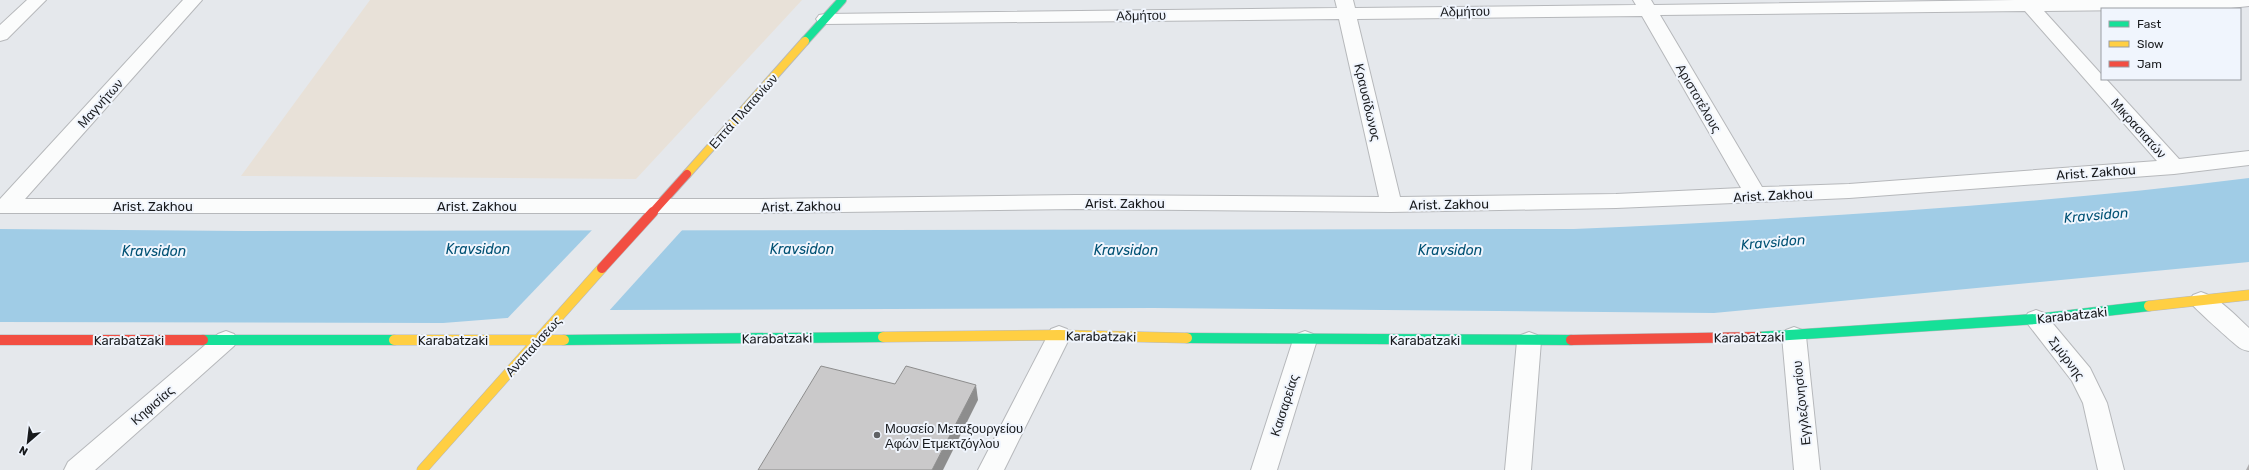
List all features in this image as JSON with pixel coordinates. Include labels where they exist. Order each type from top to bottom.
[{"type":"street","points":[[0,35],[37,0]]},
{"type":"street","name":"Μαγνήτων","points":[[3,206],[193,0]]},
{"type":"street","name":"Επτά Πλατανίων","points":[[644,222],[842,0]]},
{"type":"street","name":"Αδμήτου","points":[[825,19],[1345,6],[2218,4],[2249,1]]},
{"type":"street","name":"Μικρασιατών","points":[[2027,4],[2174,167]]},
{"type":"street","name":"Αριστοτέλους","points":[[1644,5],[1756,196]]},
{"type":"street","name":"Κραυσίδωνος","points":[[1345,6],[1391,205]]},
{"type":"street","name":"Arist. Zakhou","points":[[3,206],[761,206],[1076,202],[1391,205],[1616,201],[1756,196],[2174,167],[2249,158]]},
{"type":"street","name":"Αναπαύσεως","points":[[422,470],[644,222]]},
{"type":"street","name":"Karabatzaki","points":[[0,340],[537,340],[1059,335],[1305,340],[1529,341],[1794,336],[2036,319],[2249,295]]},
{"type":"street","points":[[2201,301],[2220,315],[2249,342]]},
{"type":"street","name":"Σμύρνης","points":[[2036,319],[2081,375],[2095,403],[2111,470]]},
{"type":"street","points":[[991,470],[1059,335]]},
{"type":"street","name":"Εγγλεζονησίου","points":[[1794,336],[1808,470]]},
{"type":"street","name":"Κηφισίας","points":[[77,470],[226,340]]},
{"type":"street","name":"Καισαρείας","points":[[1264,470],[1305,340]]},
{"type":"street","points":[[1518,470],[1529,341]]},
{"type":"shaded area","points":[[370,0],[802,0],[636,179],[241,176]]},
{"type":"water","name":"Kravsidon","points":[[2249,178],[2249,262],[1714,313],[1153,308],[607,310],[443,323],[0,322],[0,229],[244,231],[1574,229],[1743,221],[1996,204],[2165,188]]},
{"type":"pier","points":[[684,228],[608,312],[505,321],[593,229]]},
{"type":"building","name":"Μουσείο Μεταξουργείου Αφών Ετμεκτζόγλου","points":[[821,366],[895,384],[906,366],[976,385],[932,470],[758,470]]},
{"type":"traffic: fast","points":[[805,41],[842,0]]},
{"type":"traffic: fast","points":[[1759,337],[1794,336],[2036,319],[2149,306]]},
{"type":"traffic: fast","points":[[564,340],[883,337]]},
{"type":"traffic: fast","points":[[1187,338],[1305,340],[1571,340]]},
{"type":"traffic: fast","points":[[203,340],[394,340]]},
{"type":"traffic: slow","points":[[687,174],[805,41]]},
{"type":"traffic: slow","points":[[422,470],[602,268]]},
{"type":"traffic: slow","points":[[2149,306],[2249,295]]},
{"type":"traffic: slow","points":[[883,337],[1059,335],[1187,338]]},
{"type":"traffic: slow","points":[[394,340],[564,340]]},
{"type":"traffic: jam","points":[[602,268],[687,174]]},
{"type":"traffic: jam","points":[[1571,340],[1759,337]]},
{"type":"traffic: jam","points":[[0,340],[203,340]]},
{"type":"place","name":"Μουσείο Μεταξουργείου Αφών Ετμεκτζόγλου","points":[[877,435]]}]
